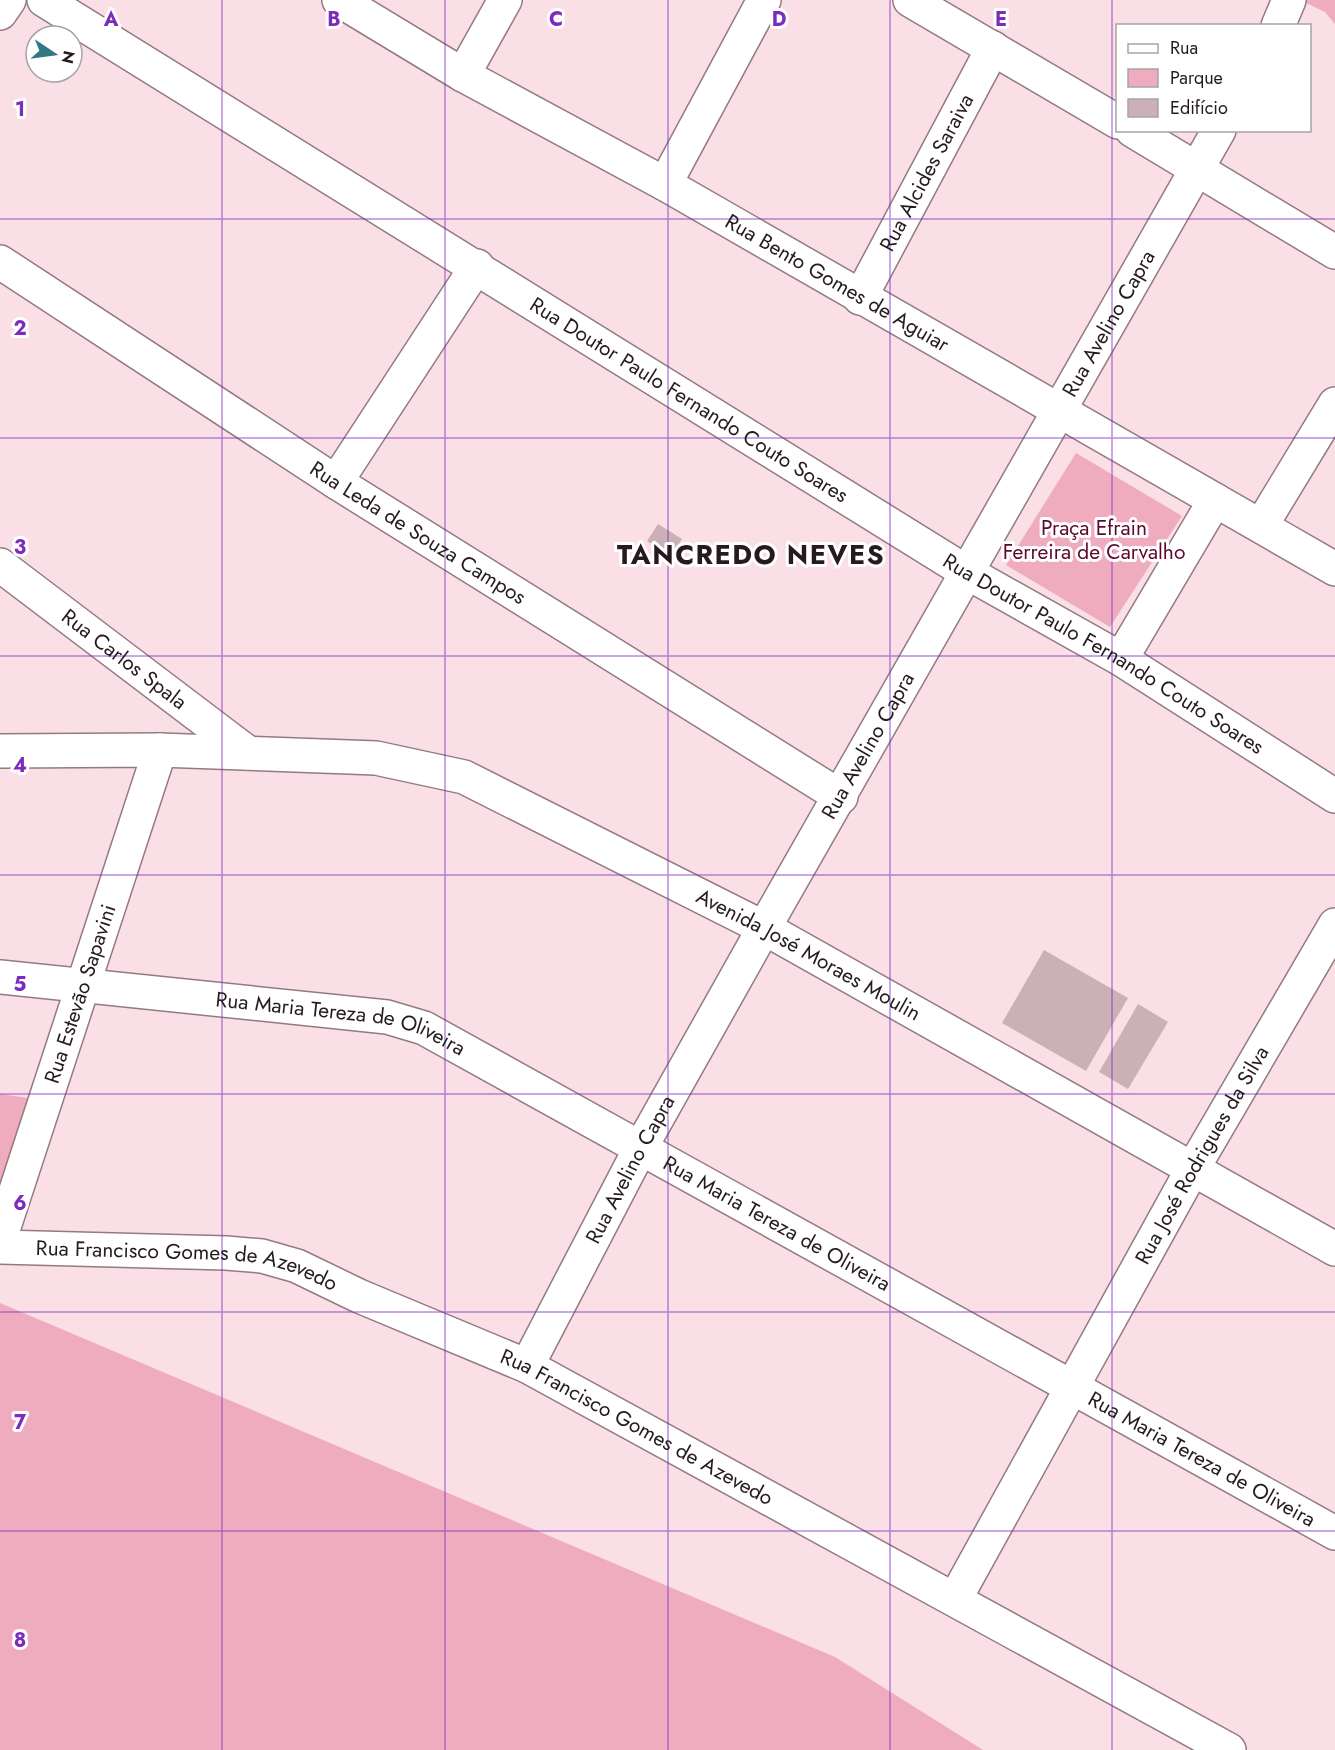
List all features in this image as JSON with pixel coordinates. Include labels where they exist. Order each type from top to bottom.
[{"type":"street","points":[[0,12],[9,0]]},
{"type":"street","name":"Rua Doutor Paulo Fernando Couto Soares","points":[[45,0],[477,266],[968,573],[1121,659],[1335,796]]},
{"type":"street","name":"Rua Bento Gomes de Aguiar","points":[[339,0],[463,75],[665,184],[1335,569]]},
{"type":"street","points":[[463,75],[505,0]]},
{"type":"street","points":[[665,184],[764,0]]},
{"type":"street","points":[[910,0],[1116,121]]},
{"type":"street","name":"Rua Alcides Saraiva","points":[[860,298],[993,48]]},
{"type":"street","points":[[1135,132],[1335,252]]},
{"type":"street","name":"Rua Avelino Capra","points":[[527,1366],[642,1147],[764,928],[1061,412],[1218,132]]},
{"type":"street","name":"Rua Leda de Souza Campos","points":[[0,262],[336,482],[841,797]]},
{"type":"street","points":[[336,482],[477,266]]},
{"type":"street","points":[[1260,526],[1335,404]]},
{"type":"street","points":[[1121,659],[1215,500]]},
{"type":"street","name":"Rua Carlos Spala","points":[[0,566],[249,753]]},
{"type":"street","name":"Avenida José Moraes Moulin","points":[[0,751],[160,750],[376,758],[464,777],[764,928],[1335,1249]]},
{"type":"street","name":"Rua Estevão Sapavini","points":[[0,1239],[160,750]]},
{"type":"street","name":"Rua José Rodrigues da Silva","points":[[955,1599],[1192,1170],[1335,925]]},
{"type":"street","name":"Rua Maria Tereza de Oliveira","points":[[0,977],[387,1017],[424,1028],[1072,1385],[1335,1533]]},
{"type":"street","name":"Rua Francisco Gomes de Azevedo","points":[[0,1247],[262,1256],[297,1266],[359,1296],[527,1366],[1230,1750]]},
{"type":"green space","points":[[1300,0],[1335,0],[1335,24],[1325,12]]},
{"type":"green space","name":"Praça Efrain Ferreira de Carvalho","points":[[1076,453],[1182,516],[1110,627],[1006,565]]},
{"type":"green space","points":[[0,1094],[56,1102],[0,1234]]},
{"type":"green space","points":[[0,1303],[835,1657],[983,1750],[0,1750]]},
{"type":"building","points":[[658,524],[682,539],[671,556],[647,541]]},
{"type":"building","points":[[1044,950],[1128,998],[1086,1071],[1002,1023]]},
{"type":"building","points":[[1138,1004],[1168,1022],[1128,1089],[1099,1072]]},
{"type":"district","name":"TANCREDO NEVES","points":[[751,554]]}]
